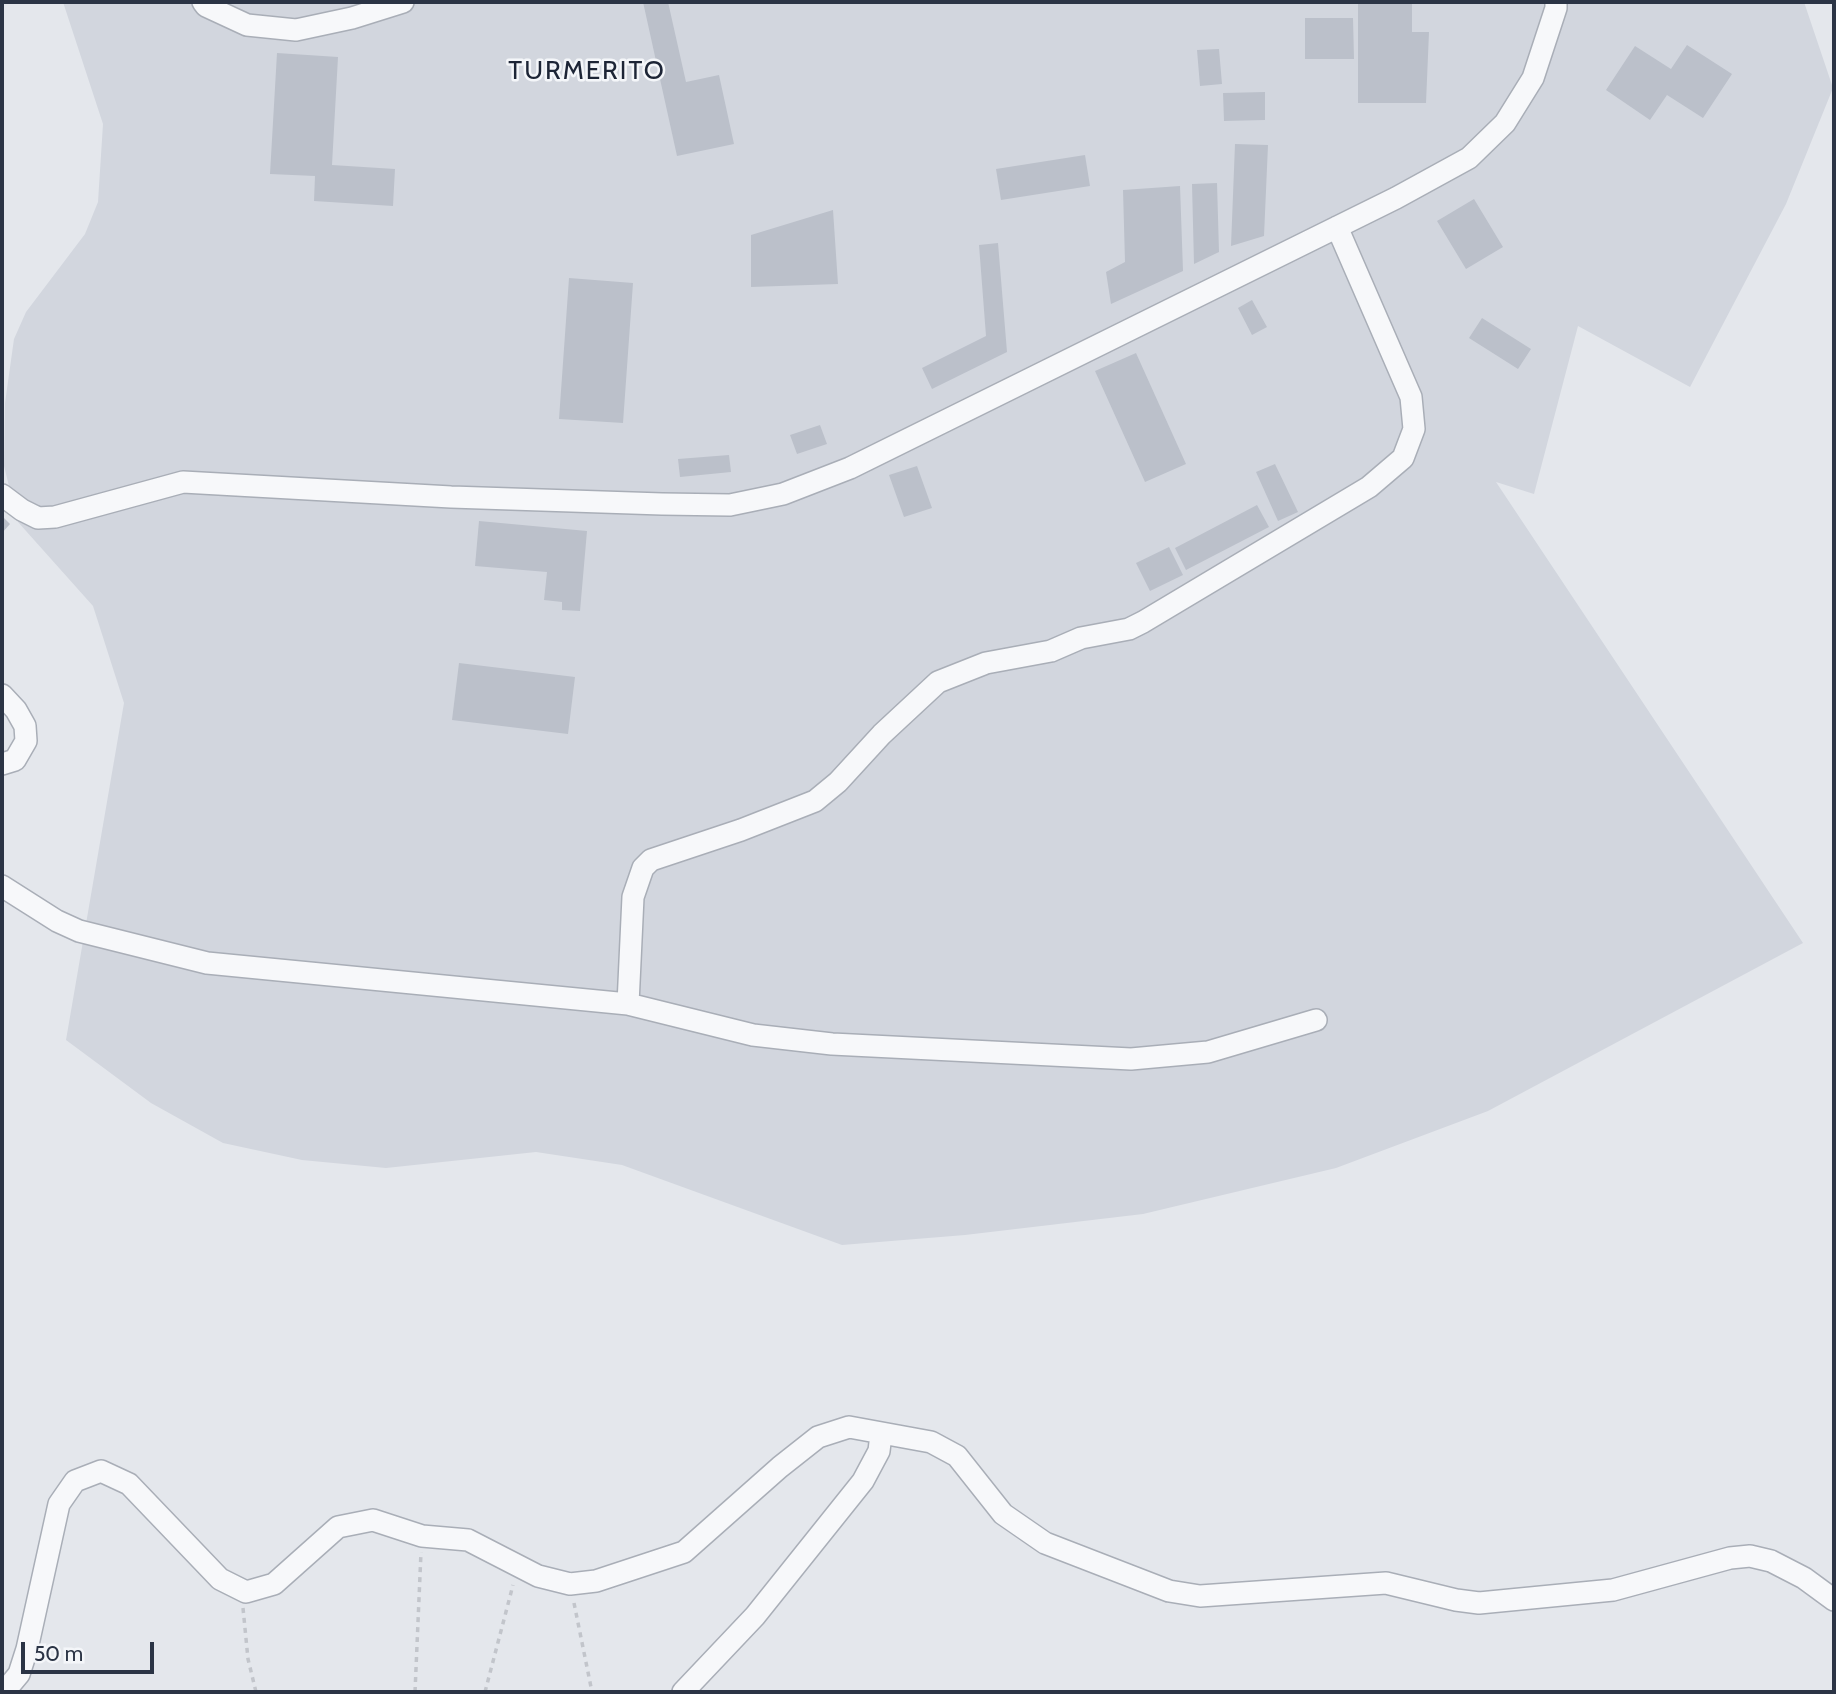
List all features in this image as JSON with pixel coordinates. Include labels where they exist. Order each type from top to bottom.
[{"type":"street","points":[[203,2],[206,6],[247,24],[296,30],[352,18],[402,2]]},
{"type":"street","points":[[2,495],[38,518],[55,517],[183,482],[451,497],[730,505],[783,494],[850,468],[1337,227],[1469,158],[1505,123],[1533,78],[1556,2]]},
{"type":"street","points":[[628,1004],[633,897],[643,868],[651,860],[741,830],[815,800],[838,782],[882,734],[938,682],[986,663],[1051,651],[1081,638],[1129,629],[1369,487],[1403,458],[1415,429],[1412,397],[1337,227]]},
{"type":"street","points":[[2,695],[16,710],[25,726],[26,741],[15,760],[2,764]]},
{"type":"street","points":[[2,886],[57,921],[79,931],[207,963],[628,1004],[752,1035],[832,1044],[1131,1059],[1208,1052],[1316,1020]]},
{"type":"street","points":[[4,1692],[19,1674],[27,1649],[59,1504],[75,1481],[101,1471],[129,1484],[220,1578],[246,1592],[274,1584],[338,1527],[373,1520],[422,1536],[468,1540],[538,1576],[570,1584],[596,1581],[684,1552],[818,1437],[849,1427],[932,1442],[957,1456],[1003,1514],[1045,1543],[1169,1591],[1200,1596],[1387,1583],[1479,1603],[1614,1590],[1730,1558],[1750,1556],[1771,1561],[1804,1578],[1834,1600]]},
{"type":"street","points":[[683,1692],[755,1616],[863,1481],[879,1451],[881,1434]]},
{"type":"path","points":[[415,1692],[422,1536]]},
{"type":"path","points":[[485,1692],[518,1566]]},
{"type":"path","points":[[570,1584],[592,1692]]},
{"type":"path","points":[[246,1592],[243,1603],[248,1659],[256,1692]]},
{"type":"shaded area","points":[[63,2],[1804,2],[1833,88],[1786,204],[1690,387],[1578,326],[1534,494],[1496,482],[1803,943],[1488,1111],[1336,1168],[1143,1214],[965,1235],[842,1245],[622,1165],[536,1152],[386,1168],[302,1160],[223,1143],[151,1103],[66,1040],[124,703],[93,606],[18,522],[4,466],[5,403],[14,339],[26,312],[85,234],[98,202],[103,124]]},
{"type":"building","points":[[643,2],[668,2],[686,82],[719,75],[734,144],[677,156]]},
{"type":"building","points":[[1358,2],[1412,2],[1412,32],[1429,32],[1426,103],[1358,103]]},
{"type":"building","points":[[1305,18],[1353,18],[1354,59],[1305,59]]},
{"type":"building","points":[[1687,45],[1732,74],[1703,118],[1667,95],[1650,120],[1606,90],[1635,46],[1671,69]]},
{"type":"building","points":[[1219,49],[1222,84],[1200,86],[1197,50]]},
{"type":"building","points":[[277,53],[338,57],[332,165],[395,169],[393,206],[314,201],[315,176],[270,174]]},
{"type":"building","points":[[1265,92],[1265,120],[1224,121],[1223,93]]},
{"type":"building","points":[[1235,144],[1268,145],[1264,236],[1231,246]]},
{"type":"building","points":[[1085,155],[1090,186],[1001,200],[996,169]]},
{"type":"building","points":[[1217,183],[1219,252],[1194,264],[1192,184]]},
{"type":"building","points":[[1180,186],[1183,271],[1111,304],[1106,272],[1125,262],[1123,190]]},
{"type":"building","points":[[1474,199],[1503,247],[1466,269],[1437,221]]},
{"type":"building","points":[[833,210],[838,284],[751,287],[751,235]]},
{"type":"building","points":[[998,243],[1007,352],[932,389],[922,368],[986,336],[979,245]]},
{"type":"building","points":[[569,278],[633,283],[623,423],[559,419]]},
{"type":"building","points":[[1252,300],[1267,327],[1252,335],[1238,308]]},
{"type":"building","points":[[1482,318],[1531,349],[1518,369],[1469,338]]},
{"type":"building","points":[[1136,353],[1186,464],[1145,482],[1095,371]]},
{"type":"building","points":[[820,425],[827,444],[797,454],[790,435]]},
{"type":"building","points":[[729,455],[731,472],[680,477],[678,459]]},
{"type":"building","points":[[1275,464],[1298,512],[1278,521],[1256,472]]},
{"type":"building","points":[[917,466],[932,508],[904,517],[889,475]]},
{"type":"building","points":[[1257,505],[1269,527],[1186,570],[1175,548]]},
{"type":"building","points":[[2,516],[10,524],[2,533]]},
{"type":"building","points":[[479,521],[587,531],[580,611],[562,610],[562,602],[544,600],[547,572],[475,566]]},
{"type":"building","points":[[1169,547],[1183,575],[1150,591],[1136,563]]},
{"type":"building","points":[[459,663],[575,677],[568,734],[452,720]]},
{"type":"district","name":"TURMERITO","points":[[587,71]]}]
